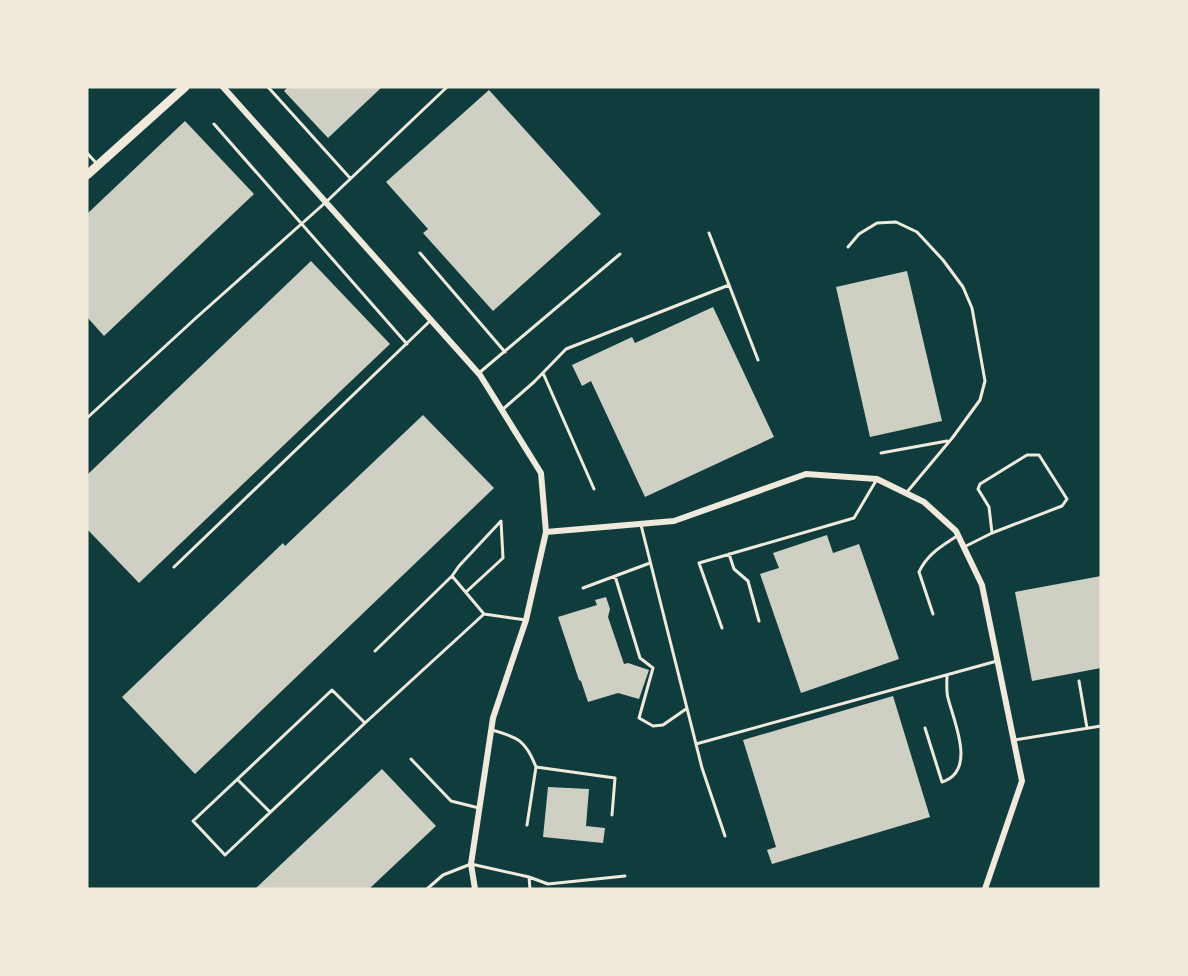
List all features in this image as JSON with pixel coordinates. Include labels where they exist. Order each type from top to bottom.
[{"type":"main road","points":[[87,175],[184,87]]},
{"type":"street","points":[[223,87],[479,373],[541,473],[546,532],[526,620],[493,718],[471,864],[475,889]]},
{"type":"street","points":[[546,532],[674,521],[806,474],[877,479],[924,502],[956,531],[981,585],[1022,781],[985,889]]},
{"type":"lane","points":[[268,87],[350,178]]},
{"type":"lane","points":[[87,418],[326,202],[447,87]]},
{"type":"lane","points":[[214,124],[407,344]]},
{"type":"lane","points":[[87,153],[98,165]]},
{"type":"lane","points":[[848,247],[859,234],[878,223],[896,222],[917,232],[943,260],[963,287],[972,308],[985,381],[980,400],[906,493]]},
{"type":"lane","points":[[709,233],[758,360]]},
{"type":"lane","points":[[420,253],[505,352]]},
{"type":"lane","points":[[479,373],[620,254]]},
{"type":"lane","points":[[502,410],[566,349],[729,285]]},
{"type":"lane","points":[[174,567],[432,320]]},
{"type":"lane","points":[[543,373],[594,489]]},
{"type":"lane","points":[[881,453],[949,441]]},
{"type":"lane","points":[[964,547],[992,533],[1062,506],[1067,499],[1039,455],[1027,455],[980,484],[978,489],[990,507],[992,533]]},
{"type":"lane","points":[[722,628],[699,563],[854,518],[877,479]]},
{"type":"lane","points":[[375,651],[452,576],[501,522],[503,558],[466,592]]},
{"type":"lane","points":[[640,524],[702,768],[725,836]]},
{"type":"lane","points":[[933,614],[919,572],[926,559],[958,535]]},
{"type":"lane","points":[[729,554],[734,568],[748,581],[759,621]]},
{"type":"lane","points":[[583,588],[650,563]]},
{"type":"lane","points":[[452,576],[484,614],[526,620]]},
{"type":"lane","points":[[615,576],[640,658],[653,668],[639,718],[652,726],[663,725],[687,709]]},
{"type":"lane","points":[[364,723],[332,690],[193,821],[225,855],[364,723],[484,614]]},
{"type":"lane","points":[[696,744],[997,661]]},
{"type":"lane","points":[[926,728],[942,782],[946,781],[956,773],[962,749],[947,695],[947,675]]},
{"type":"lane","points":[[1079,681],[1087,728]]},
{"type":"lane","points":[[1014,740],[1101,726]]},
{"type":"lane","points":[[491,730],[520,740],[526,746],[536,767],[527,825]]},
{"type":"lane","points":[[411,759],[451,801],[479,808]]},
{"type":"lane","points":[[536,767],[615,778],[612,815]]},
{"type":"lane","points":[[237,780],[270,812]]},
{"type":"lane","points":[[427,889],[443,875],[471,864],[529,877],[548,884],[626,876]]},
{"type":"lane","points":[[529,877],[530,889]]},
{"type":"building","points":[[288,87],[382,87],[328,138],[284,91]]},
{"type":"building","points":[[489,90],[601,214],[493,311],[423,233],[428,229],[386,182]]},
{"type":"building","points":[[185,121],[254,194],[104,336],[87,317],[87,214]]},
{"type":"building","points":[[311,261],[390,344],[139,583],[87,529],[87,475]]},
{"type":"building","points":[[907,271],[942,421],[870,437],[836,287]]},
{"type":"building","points":[[713,307],[774,437],[645,497],[591,381],[582,386],[572,365],[632,337],[635,343]]},
{"type":"building","points":[[423,415],[494,488],[195,774],[122,697],[283,543],[285,546]]},
{"type":"building","points":[[827,535],[833,553],[859,544],[899,659],[801,693],[760,574],[779,568],[773,553]]},
{"type":"building","points":[[1101,576],[1101,668],[1032,681],[1015,592]]},
{"type":"building","points":[[606,597],[610,609],[608,617],[624,664],[628,663],[649,670],[639,699],[618,693],[588,702],[558,617],[597,605],[595,600]]},
{"type":"building","points":[[893,696],[930,817],[772,864],[767,850],[776,847],[743,740]]},
{"type":"building","points":[[382,769],[436,826],[369,889],[255,889]]},
{"type":"building","points":[[548,787],[589,789],[586,826],[605,828],[603,843],[543,837]]}]
